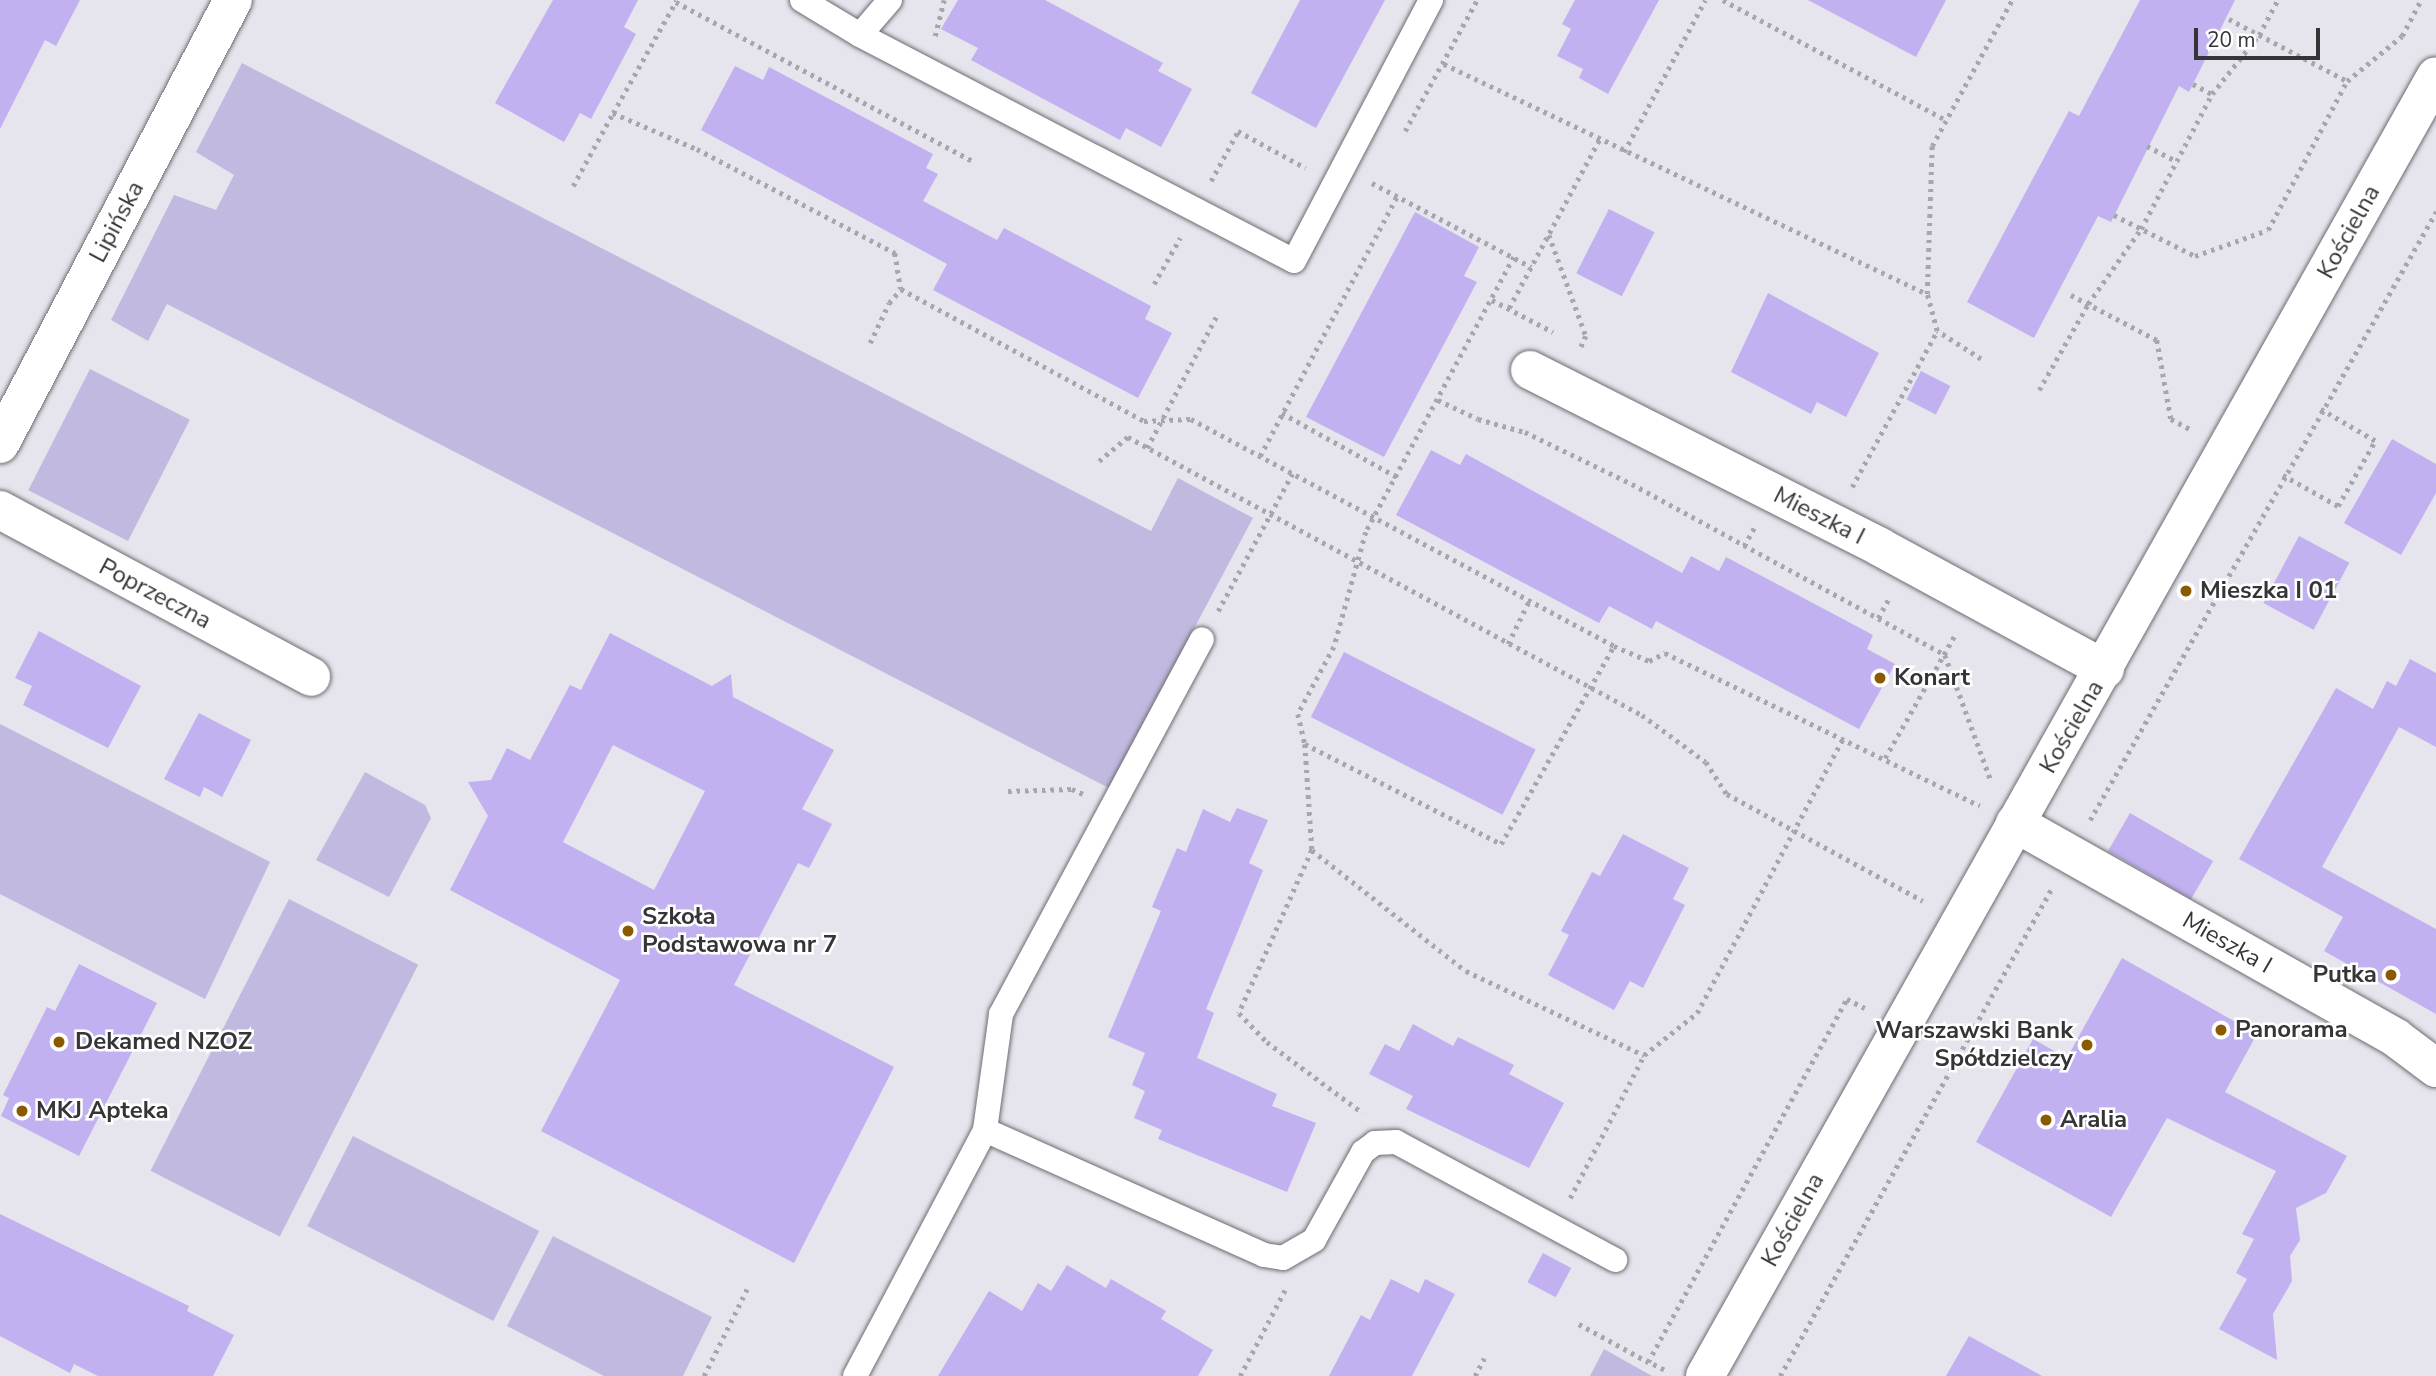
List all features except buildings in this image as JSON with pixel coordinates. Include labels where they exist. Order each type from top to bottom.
[{"type":"street","name":"Lipińska","points":[[0,444],[233,0]]},
{"type":"street","name":"Kościelna","points":[[1705,1376],[2015,823],[2105,669],[2436,76]]},
{"type":"street","name":"Mieszka I","points":[[1530,370],[1975,599],[2105,669]]},
{"type":"street","name":"Poprzeczna","points":[[0,510],[311,677]]},
{"type":"street","name":"Mieszka I","points":[[2015,823],[2396,1038],[2436,1068]]},
{"type":"lane","points":[[802,0],[860,35],[1294,261],[1431,0]]},
{"type":"lane","points":[[860,35],[890,0]]},
{"type":"lane","points":[[855,1376],[985,1130],[1001,1014],[1202,639]]},
{"type":"lane","points":[[985,1130],[1264,1255],[1296,1254],[1321,1230],[1363,1152],[1386,1141],[1403,1144],[1615,1260]]},
{"type":"path","points":[[1399,139],[1478,0]]},
{"type":"path","points":[[1624,152],[1705,0]]},
{"type":"path","points":[[1723,0],[1946,120]]},
{"type":"path","points":[[1981,359],[1937,331],[1927,294],[1932,146],[2012,0]]},
{"type":"path","points":[[2039,390],[2088,304],[2141,229],[2212,94],[2259,35],[2278,0]]},
{"type":"path","points":[[2114,215],[2195,256],[2268,230],[2347,81],[2402,36],[2421,0]]},
{"type":"path","points":[[573,186],[676,1],[972,161]]},
{"type":"path","points":[[2229,19],[2347,81]]},
{"type":"path","points":[[1444,64],[1927,294]]},
{"type":"path","points":[[2193,83],[2212,94]]},
{"type":"path","points":[[613,113],[697,149],[895,253],[901,289]]},
{"type":"path","points":[[1509,309],[1599,140]]},
{"type":"path","points":[[2147,146],[2177,161]]},
{"type":"path","points":[[1343,168],[1531,267]]},
{"type":"path","points":[[1259,456],[1397,196]]},
{"type":"path","points":[[1780,1376],[2320,409],[2436,212]]},
{"type":"path","points":[[1549,234],[1586,336],[1581,347]]},
{"type":"path","points":[[1386,1141],[1366,1116],[1267,1042],[1239,1013],[1312,850],[1305,744],[1297,714],[1334,647],[1354,562],[1514,257]]},
{"type":"path","points":[[870,343],[888,303],[901,289]]},
{"type":"path","points":[[901,289],[1144,421],[1160,423],[1191,419],[1376,517],[1528,603],[1614,646],[1649,661],[1665,653],[1844,737],[2015,823]]},
{"type":"path","points":[[2071,295],[2157,340],[2171,419],[2227,449]]},
{"type":"path","points":[[1492,300],[1557,334]]},
{"type":"path","points":[[1147,448],[1216,317]]},
{"type":"path","points":[[1840,485],[1850,491],[1937,331]]},
{"type":"path","points":[[1569,341],[1593,353]]},
{"type":"path","points":[[1438,400],[1478,419],[1525,432],[1632,484],[1945,654],[1991,782],[1972,817]]},
{"type":"path","points":[[2283,475],[2338,506],[2375,441],[2320,409]]},
{"type":"path","points":[[1282,413],[1397,477]]},
{"type":"path","points":[[1099,461],[1128,437],[1354,562],[1643,715],[1706,762],[1727,794],[1923,901]]},
{"type":"path","points":[[1202,639],[1292,474]]},
{"type":"path","points":[[1885,758],[1975,599]]},
{"type":"path","points":[[1508,644],[1528,603]]},
{"type":"path","points":[[1305,744],[1501,845],[1614,646]]},
{"type":"path","points":[[1555,1227],[1644,1055],[1697,1013],[1844,737]]},
{"type":"path","points":[[1008,791],[1072,789],[1091,798]]},
{"type":"path","points":[[1312,850],[1466,971],[1644,1055]]},
{"type":"path","points":[[1917,913],[1930,890]]},
{"type":"path","points":[[1648,1362],[1847,999],[1865,1009],[1872,997]]},
{"type":"path","points":[[1240,1376],[1296,1267],[1296,1254]]},
{"type":"path","points":[[704,1376],[747,1289]]},
{"type":"path","points":[[1579,1324],[1667,1372]]},
{"type":"path","points":[[1475,1376],[1484,1358]]},
{"type":"shaded area","points":[[242,63],[1151,531],[1178,478],[1253,518],[1109,788],[167,304],[148,341],[111,320],[174,195],[216,210],[234,175],[196,152]]},
{"type":"shaded area","points":[[90,369],[190,420],[128,541],[28,490]]},
{"type":"shaded area","points":[[0,724],[270,862],[205,999],[0,894]]},
{"type":"shaded area","points":[[365,772],[425,805],[431,818],[389,897],[316,860]]},
{"type":"shaded area","points":[[289,899],[418,965],[280,1237],[151,1171]]},
{"type":"shaded area","points":[[353,1136],[539,1231],[493,1321],[307,1226]]},
{"type":"shaded area","points":[[553,1236],[712,1317],[683,1376],[604,1376],[507,1326]]},
{"type":"shaded area","points":[[1604,1349],[1652,1376],[1590,1376]]},
{"type":"place","name":"Mieszka I 01","points":[[2186,591]]},
{"type":"place","name":"Konart","points":[[1880,678]]},
{"type":"place","name":"Szkoła Podstawowa nr 7","points":[[628,931]]},
{"type":"place","name":"Putka","points":[[2391,975]]},
{"type":"place","name":"Panorama","points":[[2221,1030]]},
{"type":"place","name":"Dekamed NZOZ","points":[[59,1042]]},
{"type":"place","name":"Warszawski Bank Spółdzielczy","points":[[2087,1045]]},
{"type":"place","name":"MKJ Apteka","points":[[22,1111]]},
{"type":"place","name":"Aralia","points":[[2046,1120]]}]
